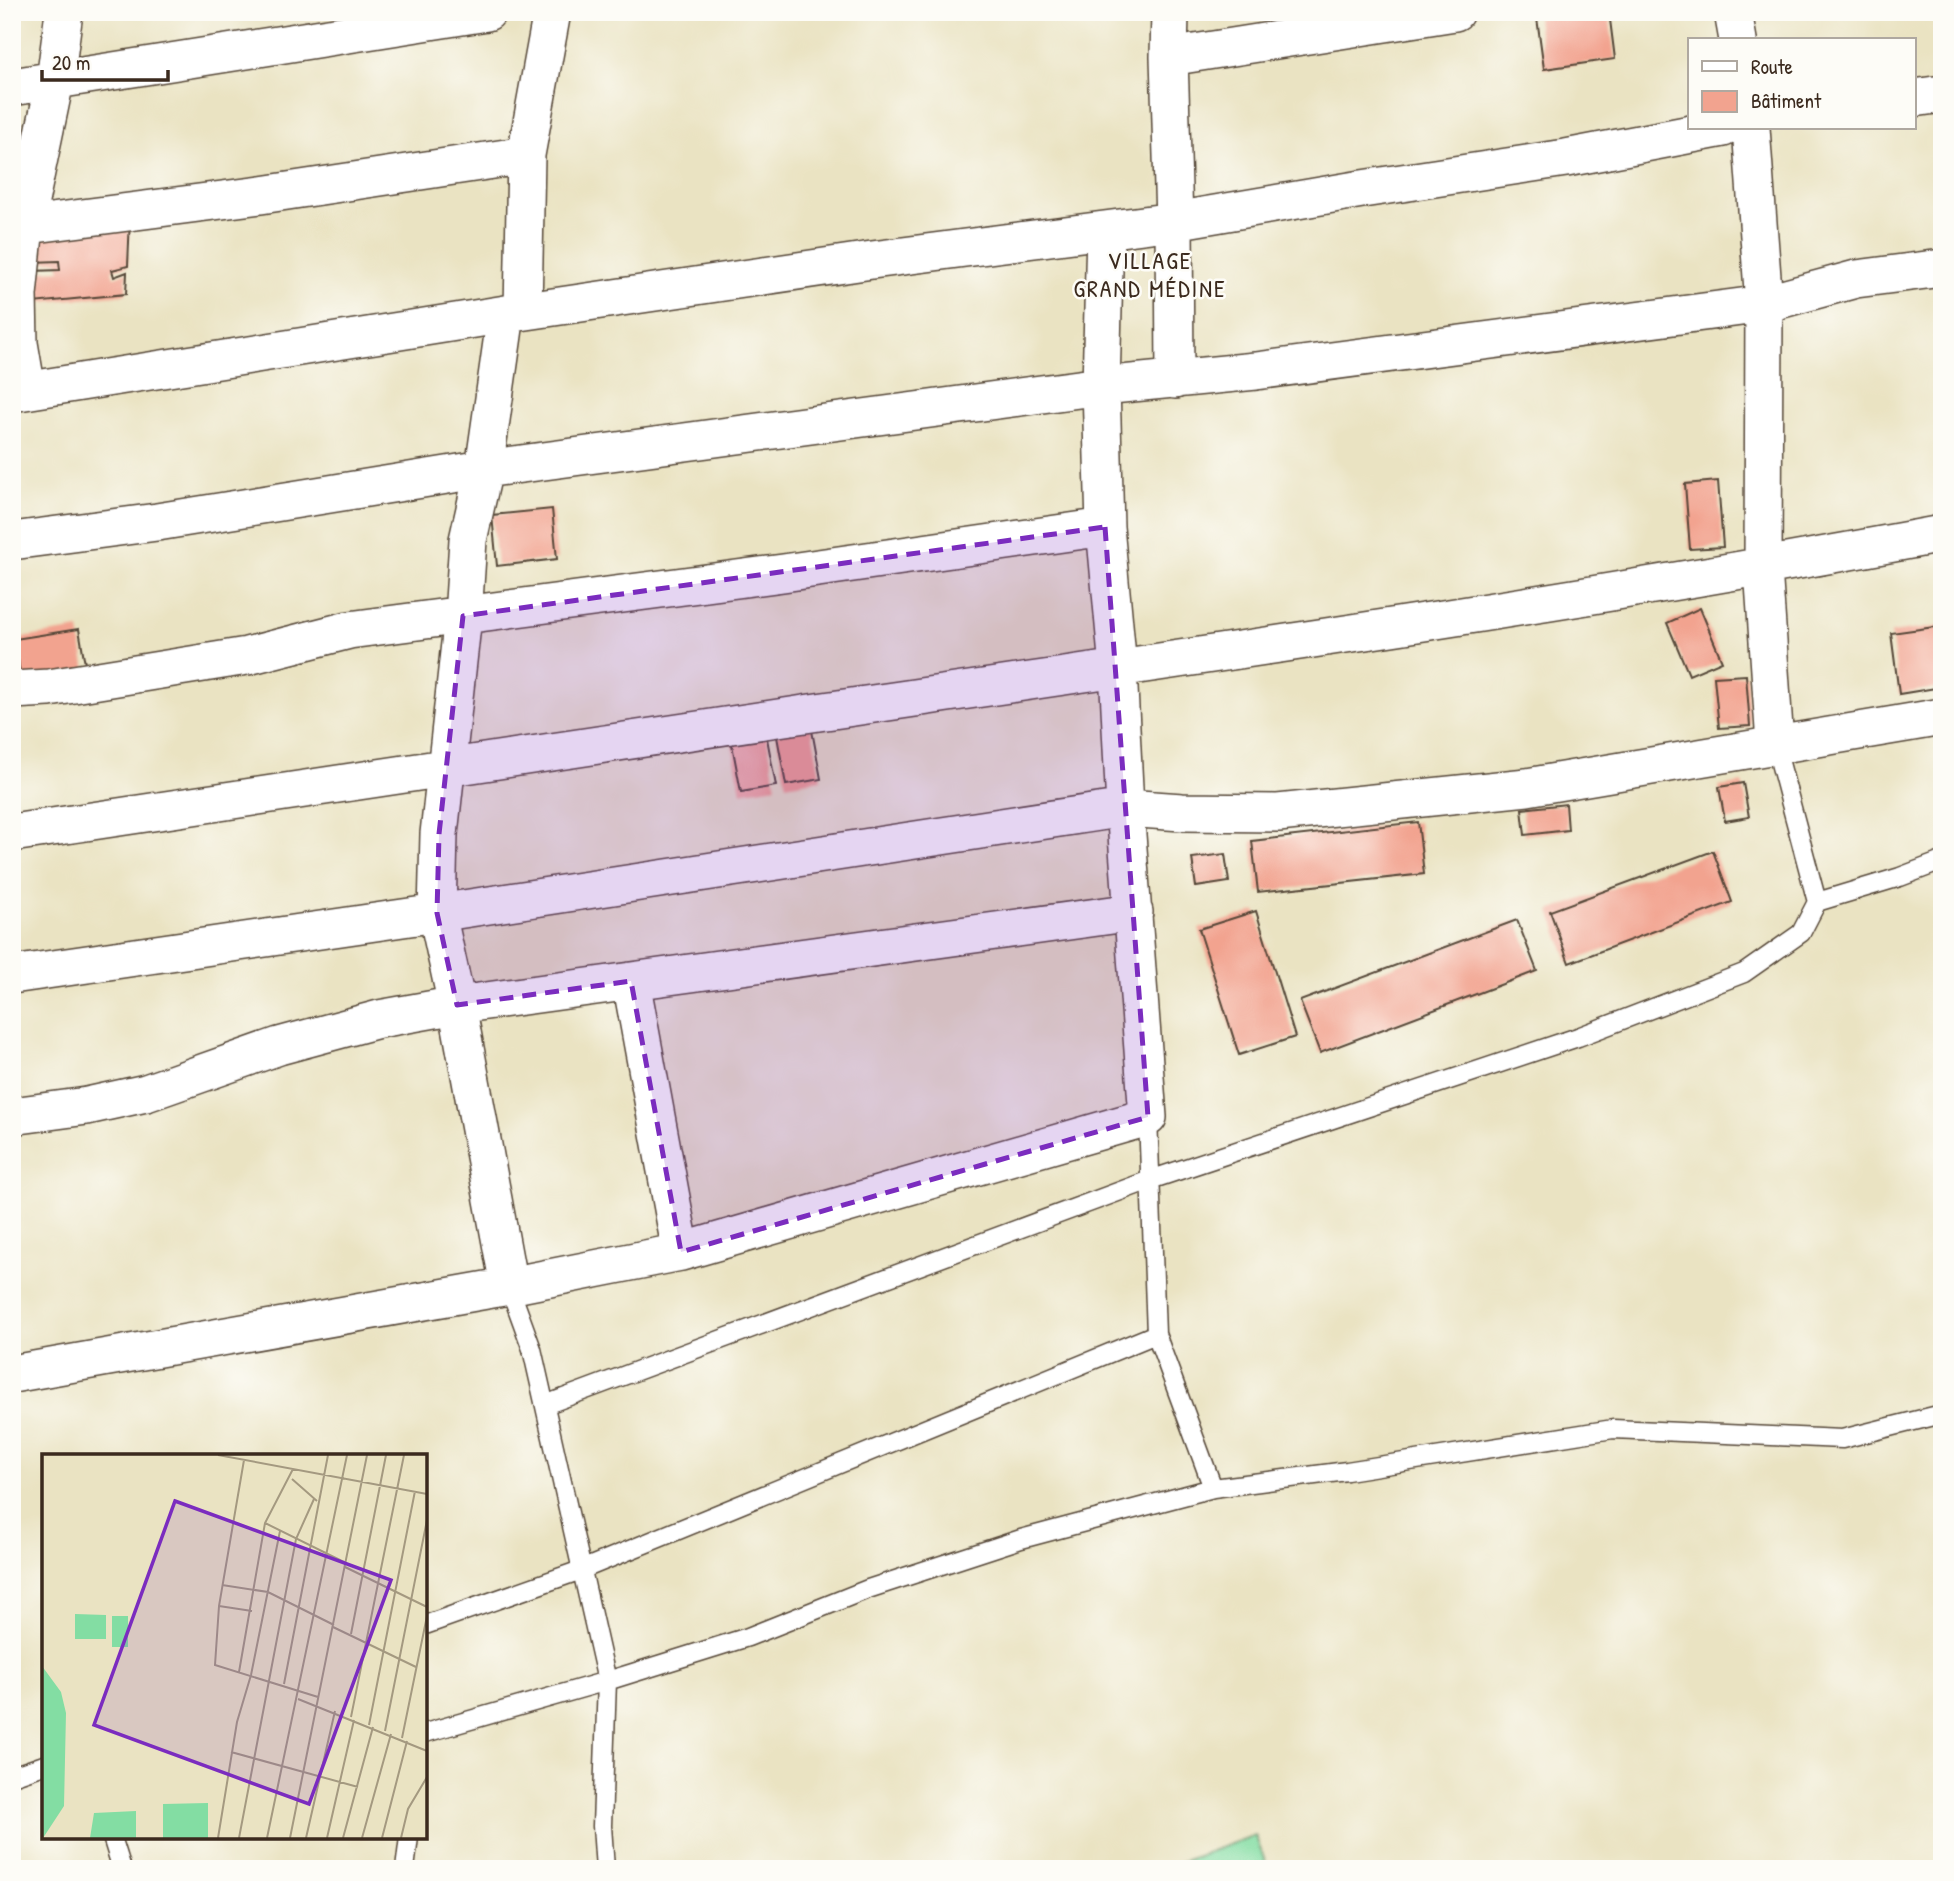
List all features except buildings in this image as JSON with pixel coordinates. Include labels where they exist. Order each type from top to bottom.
[{"type":"street","points":[[64,12],[55,81],[19,226],[19,391],[872,260],[1174,221],[1566,158],[1713,130]]},
{"type":"street","points":[[12,88],[487,12]]},
{"type":"street","points":[[509,1286],[457,1004],[437,913],[439,834],[463,616],[468,540],[515,313],[526,155],[552,12]]},
{"type":"street","points":[[1170,12],[1168,57],[1174,221],[1175,380]]},
{"type":"street","points":[[1168,57],[1455,12]]},
{"type":"street","points":[[1733,12],[1738,38]]},
{"type":"street","points":[[1916,98],[1942,94]]},
{"type":"street","points":[[1751,130],[1764,304],[1763,568],[1775,744]]},
{"type":"street","points":[[19,226],[261,195],[526,155]]},
{"type":"street","points":[[12,1374],[509,1286],[681,1252],[1148,1117],[1125,808],[1118,668],[1105,527],[1101,386],[1105,231]]},
{"type":"street","points":[[12,541],[157,522],[484,469],[1101,386],[1175,380],[1379,355],[1764,304],[1856,279],[1942,268]]},
{"type":"street","points":[[12,690],[48,688],[247,656],[349,629],[463,616],[1105,527]]},
{"type":"street","points":[[12,833],[447,765],[1118,668],[1763,568],[1942,534]]},
{"type":"street","points":[[12,975],[1125,808],[1182,812],[1278,813],[1527,787],[1942,717]]},
{"type":"street","points":[[12,1116],[87,1106],[146,1093],[279,1046],[379,1019],[457,1004],[1134,912]]},
{"type":"street","points":[[631,981],[681,1252]]},
{"type":"lane","points":[[545,1405],[1150,1180],[1578,1037],[1744,973],[1801,933],[1817,902],[1775,744]]},
{"type":"lane","points":[[1817,902],[1900,877],[1942,861]]},
{"type":"lane","points":[[1148,1117],[1156,1334],[1213,1488]]},
{"type":"lane","points":[[509,1286],[532,1349],[607,1681],[602,1826],[605,1869]]},
{"type":"lane","points":[[427,1624],[581,1570],[1156,1334]]},
{"type":"lane","points":[[427,1731],[607,1681],[748,1637],[868,1589],[1021,1539],[1213,1488],[1347,1471],[1613,1429],[1842,1439],[1942,1414]]},
{"type":"lane","points":[[12,1776],[42,1766]]},
{"type":"lane","points":[[113,1839],[122,1869]]},
{"type":"lane","points":[[405,1869],[409,1839]]},
{"type":"highlighted area","points":[[1105,527],[1148,1117],[681,1252],[631,981],[457,1005],[437,913],[439,834],[463,616]]},
{"type":"green space","points":[[1255,1835],[1268,1869],[1162,1869]]},
{"type":"district","name":"VILLAGE GRAND MÉDINE","points":[[1150,275]]}]
